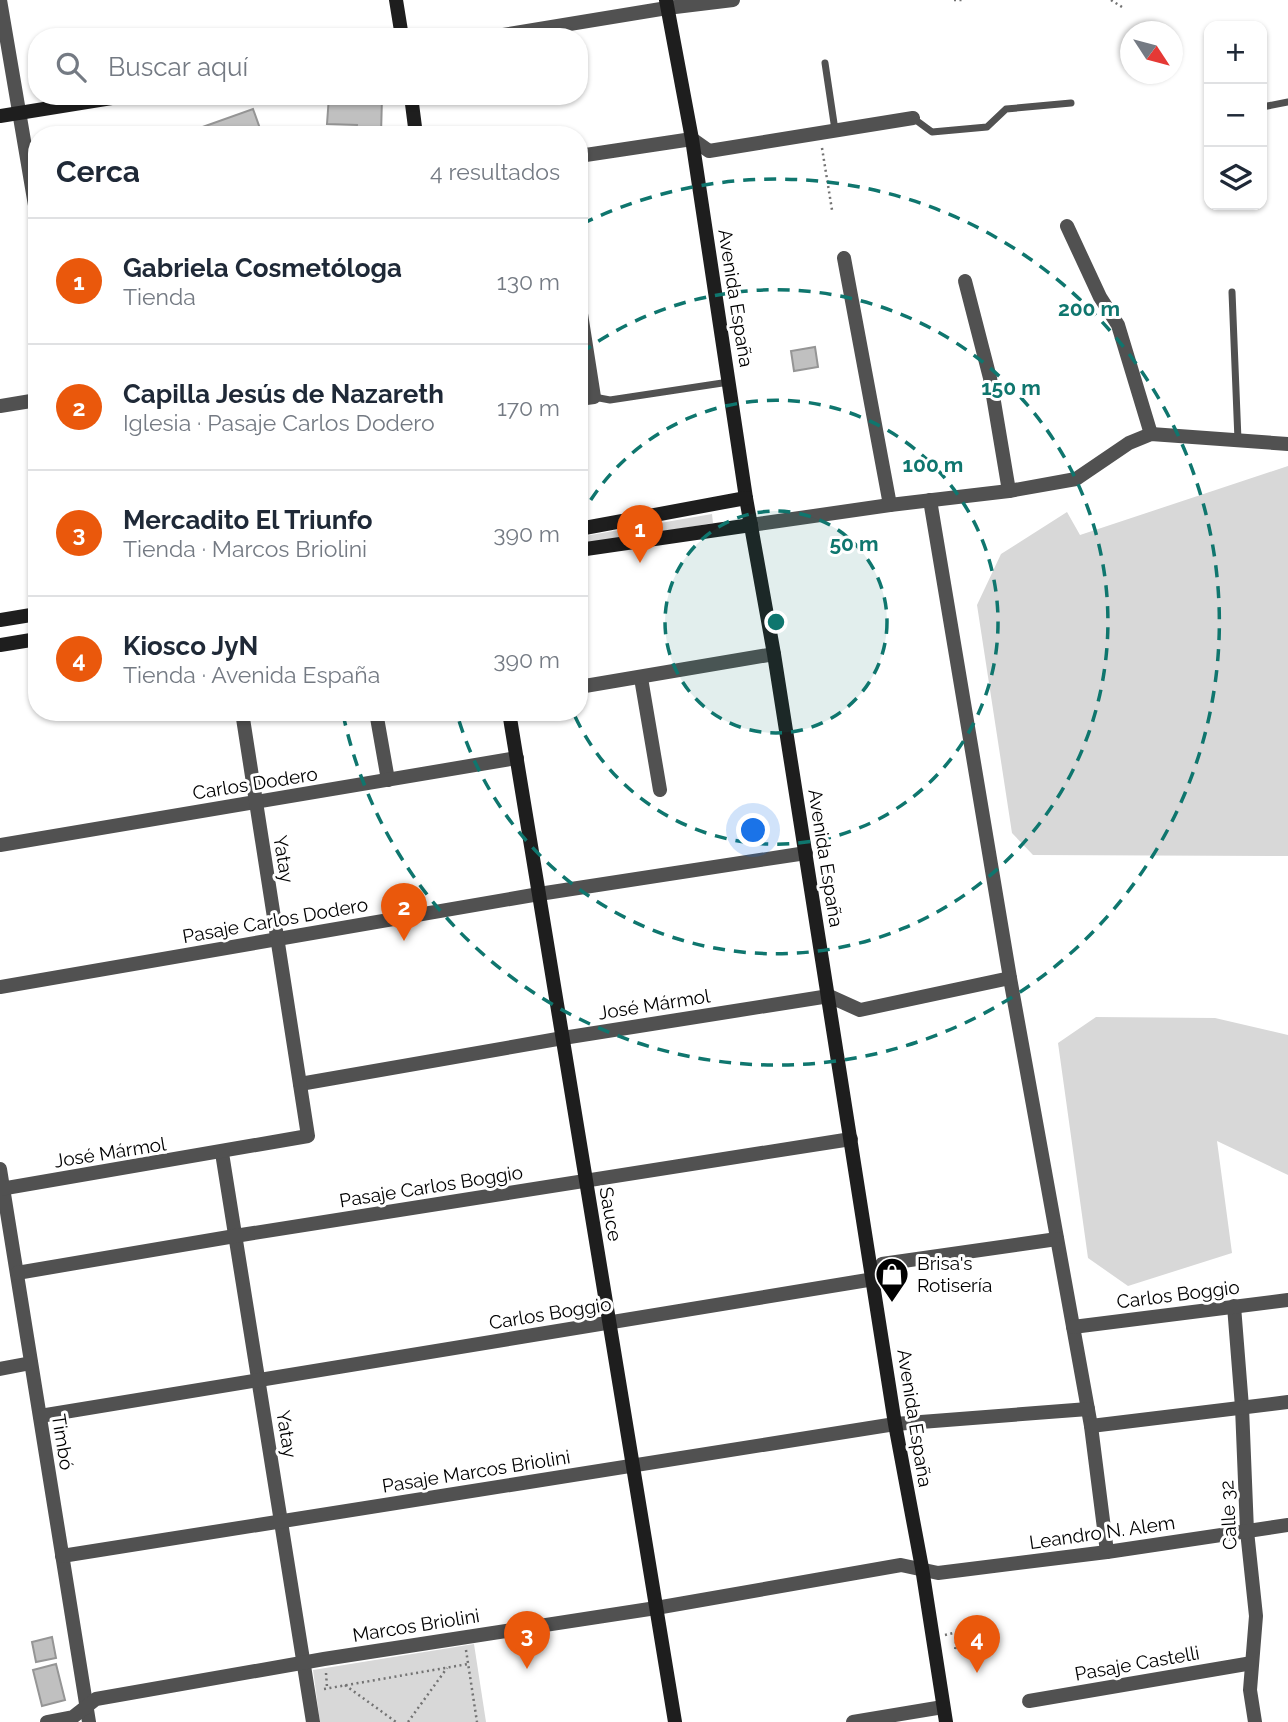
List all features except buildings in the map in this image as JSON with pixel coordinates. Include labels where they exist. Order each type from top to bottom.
[{"type":"main road","points":[[396,0],[401,28]]},
{"type":"main road","name":"Avenida España","points":[[666,4],[692,139],[746,498],[774,654],[895,1424],[922,1569],[944,1715]]},
{"type":"main road","points":[[0,116],[68,105]]},
{"type":"main road","points":[[412,105],[415,126]]},
{"type":"main road","points":[[588,527],[746,498]]},
{"type":"main road","points":[[588,550],[751,525]]},
{"type":"main road","points":[[0,620],[28,615]]},
{"type":"main road","points":[[0,645],[28,640]]},
{"type":"main road","name":"Sauce","points":[[511,721],[675,1722]]},
{"type":"street","points":[[0,0],[28,168]]},
{"type":"street","points":[[539,28],[666,4],[733,0]]},
{"type":"street","points":[[588,155],[692,139],[709,151],[914,118]]},
{"type":"street","points":[[1067,226],[1100,297],[1118,325],[1151,434]]},
{"type":"street","points":[[844,258],[890,505]]},
{"type":"street","points":[[965,281],[990,378],[1009,491]]},
{"type":"street","points":[[0,406],[28,401]]},
{"type":"street","points":[[751,525],[1009,491],[1076,479],[1129,443],[1151,434],[1288,444]]},
{"type":"street","points":[[930,500],[1010,978],[1091,1426],[1107,1552]]},
{"type":"street","points":[[588,686],[774,654]]},
{"type":"street","points":[[641,678],[660,790]]},
{"type":"street","name":"Yatay","points":[[243,721],[309,1136]]},
{"type":"street","points":[[378,721],[388,780]]},
{"type":"street","name":"Carlos Dodero","points":[[0,845],[517,758]]},
{"type":"street","name":"Pasaje Carlos Dodero","points":[[0,987],[277,941],[291,935],[806,853]]},
{"type":"street","points":[[829,996],[860,1010],[1010,978]]},
{"type":"street","name":"José Mármol","points":[[300,1084],[563,1038],[829,996]]},
{"type":"street","name":"José Mármol","points":[[1,1189],[309,1136]]},
{"type":"street","name":"Pasaje Carlos Boggio","points":[[17,1273],[851,1139]]},
{"type":"street","name":"Yatay","points":[[222,1153],[306,1664],[313,1722]]},
{"type":"street","name":"Timbó","points":[[0,1169],[1,1189],[17,1273],[89,1722]]},
{"type":"street","name":"Carlos Boggio","points":[[40,1416],[874,1279],[882,1264],[1057,1239]]},
{"type":"street","name":"Carlos Boggio","points":[[1073,1327],[1288,1300]]},
{"type":"street","name":"Calle 32","points":[[1234,1306],[1242,1407],[1247,1531],[1256,1616],[1251,1690],[1255,1722]]},
{"type":"street","points":[[0,1369],[31,1363]]},
{"type":"street","points":[[1091,1426],[1288,1402]]},
{"type":"street","name":"Pasaje Marcos Briolini","points":[[62,1556],[895,1424],[1088,1409]]},
{"type":"street","name":"Leandro N. Alem","points":[[922,1569],[938,1573],[1107,1552],[1288,1525]]},
{"type":"street","name":"Marcos Briolini","points":[[47,1722],[73,1717],[96,1699],[463,1637],[656,1608],[901,1565],[922,1569]]},
{"type":"street","name":"Pasaje Castelli","points":[[1029,1701],[1252,1663]]},
{"type":"street","points":[[853,1722],[944,1715]]},
{"type":"lane","points":[[825,63],[835,130]]},
{"type":"lane","points":[[1267,106],[1288,102]]},
{"type":"lane","points":[[914,118],[933,132],[987,127],[1006,109],[1070,103]]},
{"type":"lane","points":[[1232,292],[1238,440]]},
{"type":"lane","points":[[588,398],[610,400],[729,382]]},
{"type":"path","points":[[954,0],[964,0]]},
{"type":"path","points":[[1111,0],[1122,7]]},
{"type":"path","points":[[819,132],[832,210]]},
{"type":"path","points":[[932,1637],[957,1632],[955,1652]]},
{"type":"path","points":[[463,1637],[477,1722]]},
{"type":"path","points":[[309,1694],[345,1685],[468,1664]]},
{"type":"path","points":[[408,1722],[447,1667]]},
{"type":"path","points":[[345,1685],[396,1722]]},
{"type":"shaded area","points":[[1288,466],[1288,856],[1033,855],[1012,833],[977,605],[1001,554],[1067,512],[1080,535]]},
{"type":"shaded area","points":[[712,514],[713,523],[588,544],[588,535]]},
{"type":"shaded area","points":[[1096,1017],[1215,1018],[1288,1035],[1288,1175],[1217,1141],[1232,1253],[1128,1286],[1088,1258],[1058,1043]]},
{"type":"shaded area","points":[[474,1644],[486,1722],[320,1722],[313,1670]]},
{"type":"place","name":"Gabriela Cosmetóloga","points":[[640,563]]},
{"type":"place","name":"Capilla Jesús de Nazareth","points":[[404,941]]},
{"type":"place","name":"Brisa's Rotisería","points":[[892,1304]]},
{"type":"place","name":"Mercadito El Triunfo","points":[[527,1669]]},
{"type":"place","name":"Kiosco JyN","points":[[977,1673]]}]
